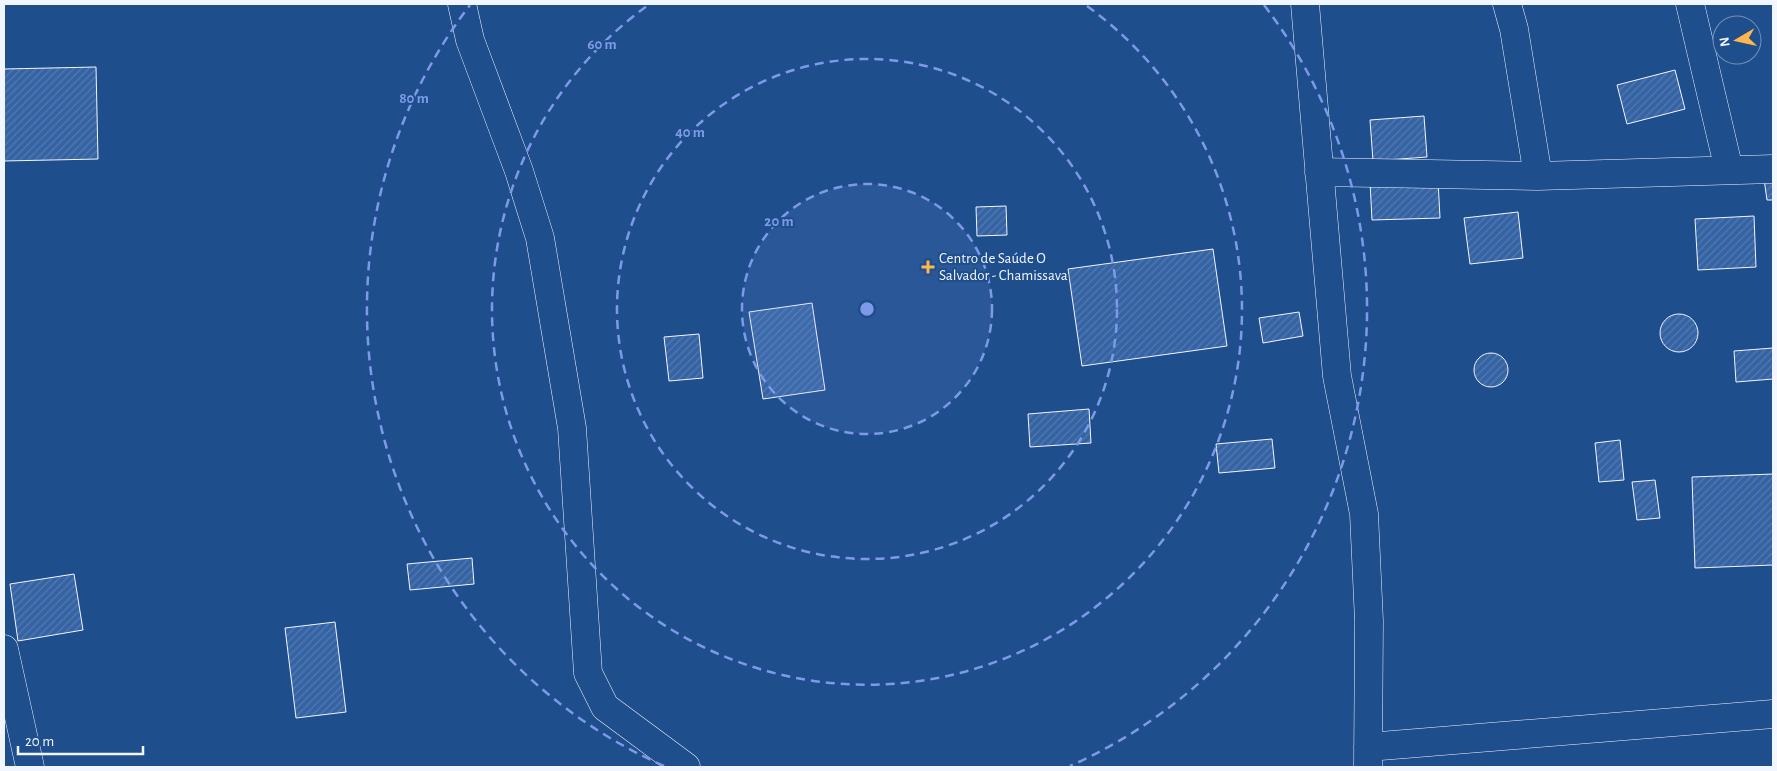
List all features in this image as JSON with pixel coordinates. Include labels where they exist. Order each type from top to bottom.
[{"type":"street","points":[[462,4],[470,40],[519,171],[540,238],[572,428],[588,673],[605,707],[686,767]]},
{"type":"street","points":[[1304,4],[1337,376],[1364,514],[1369,621],[1368,757],[1773,714]]},
{"type":"street","points":[[1508,4],[1514,29],[1538,176]]},
{"type":"street","points":[[1690,4],[1730,170]]},
{"type":"street","points":[[1319,172],[1538,176],[1773,169]]},
{"type":"street","points":[[4,649],[30,767]]},
{"type":"building","points":[[96,67],[98,159],[4,161],[4,69]]},
{"type":"building","points":[[1675,70],[1685,109],[1627,124],[1617,85]]},
{"type":"building","points":[[1424,116],[1427,157],[1373,161],[1370,120]]},
{"type":"building","points":[[1773,177],[1773,200],[1767,200],[1764,179]]},
{"type":"building","points":[[1438,180],[1440,218],[1372,220],[1370,182]]},
{"type":"building","points":[[1006,206],[1007,235],[977,236],[976,207]]},
{"type":"building","points":[[1518,212],[1523,258],[1470,264],[1464,218]]},
{"type":"building","points":[[1754,216],[1756,267],[1698,270],[1695,219]]},
{"type":"building","points":[[1213,249],[1227,346],[1082,366],[1068,269]]},
{"type":"building","points":[[812,303],[825,390],[763,399],[749,312]]},
{"type":"building","points":[[1299,312],[1303,336],[1263,343],[1259,318]]},
{"type":"building","points":[[1679,314],[1686,315],[1692,320],[1697,326],[1697,340],[1692,346],[1686,351],[1679,352],[1672,351],[1666,346],[1661,340],[1660,333],[1661,326],[1666,320],[1672,315]]},
{"type":"building","points":[[699,334],[703,378],[669,381],[664,337]]},
{"type":"building","points":[[1773,348],[1773,379],[1736,382],[1734,351]]},
{"type":"building","points":[[1491,353],[1503,358],[1508,370],[1503,382],[1491,387],[1479,382],[1474,370],[1479,358]]},
{"type":"building","points":[[1089,409],[1091,443],[1030,447],[1028,414]]},
{"type":"building","points":[[1272,439],[1275,468],[1219,473],[1216,444]]},
{"type":"building","points":[[1620,440],[1624,480],[1599,482],[1595,443]]},
{"type":"building","points":[[1773,474],[1773,565],[1695,568],[1692,477]]},
{"type":"building","points":[[1655,480],[1660,518],[1637,520],[1632,482]]},
{"type":"building","points":[[472,558],[474,584],[410,590],[407,564]]},
{"type":"building","points":[[74,574],[83,630],[18,641],[10,584]]},
{"type":"building","points":[[335,622],[346,712],[296,718],[285,628]]},
{"type":"place","name":"Centro de Saúde O Salvador - Chamissava","points":[[928,267]]}]
